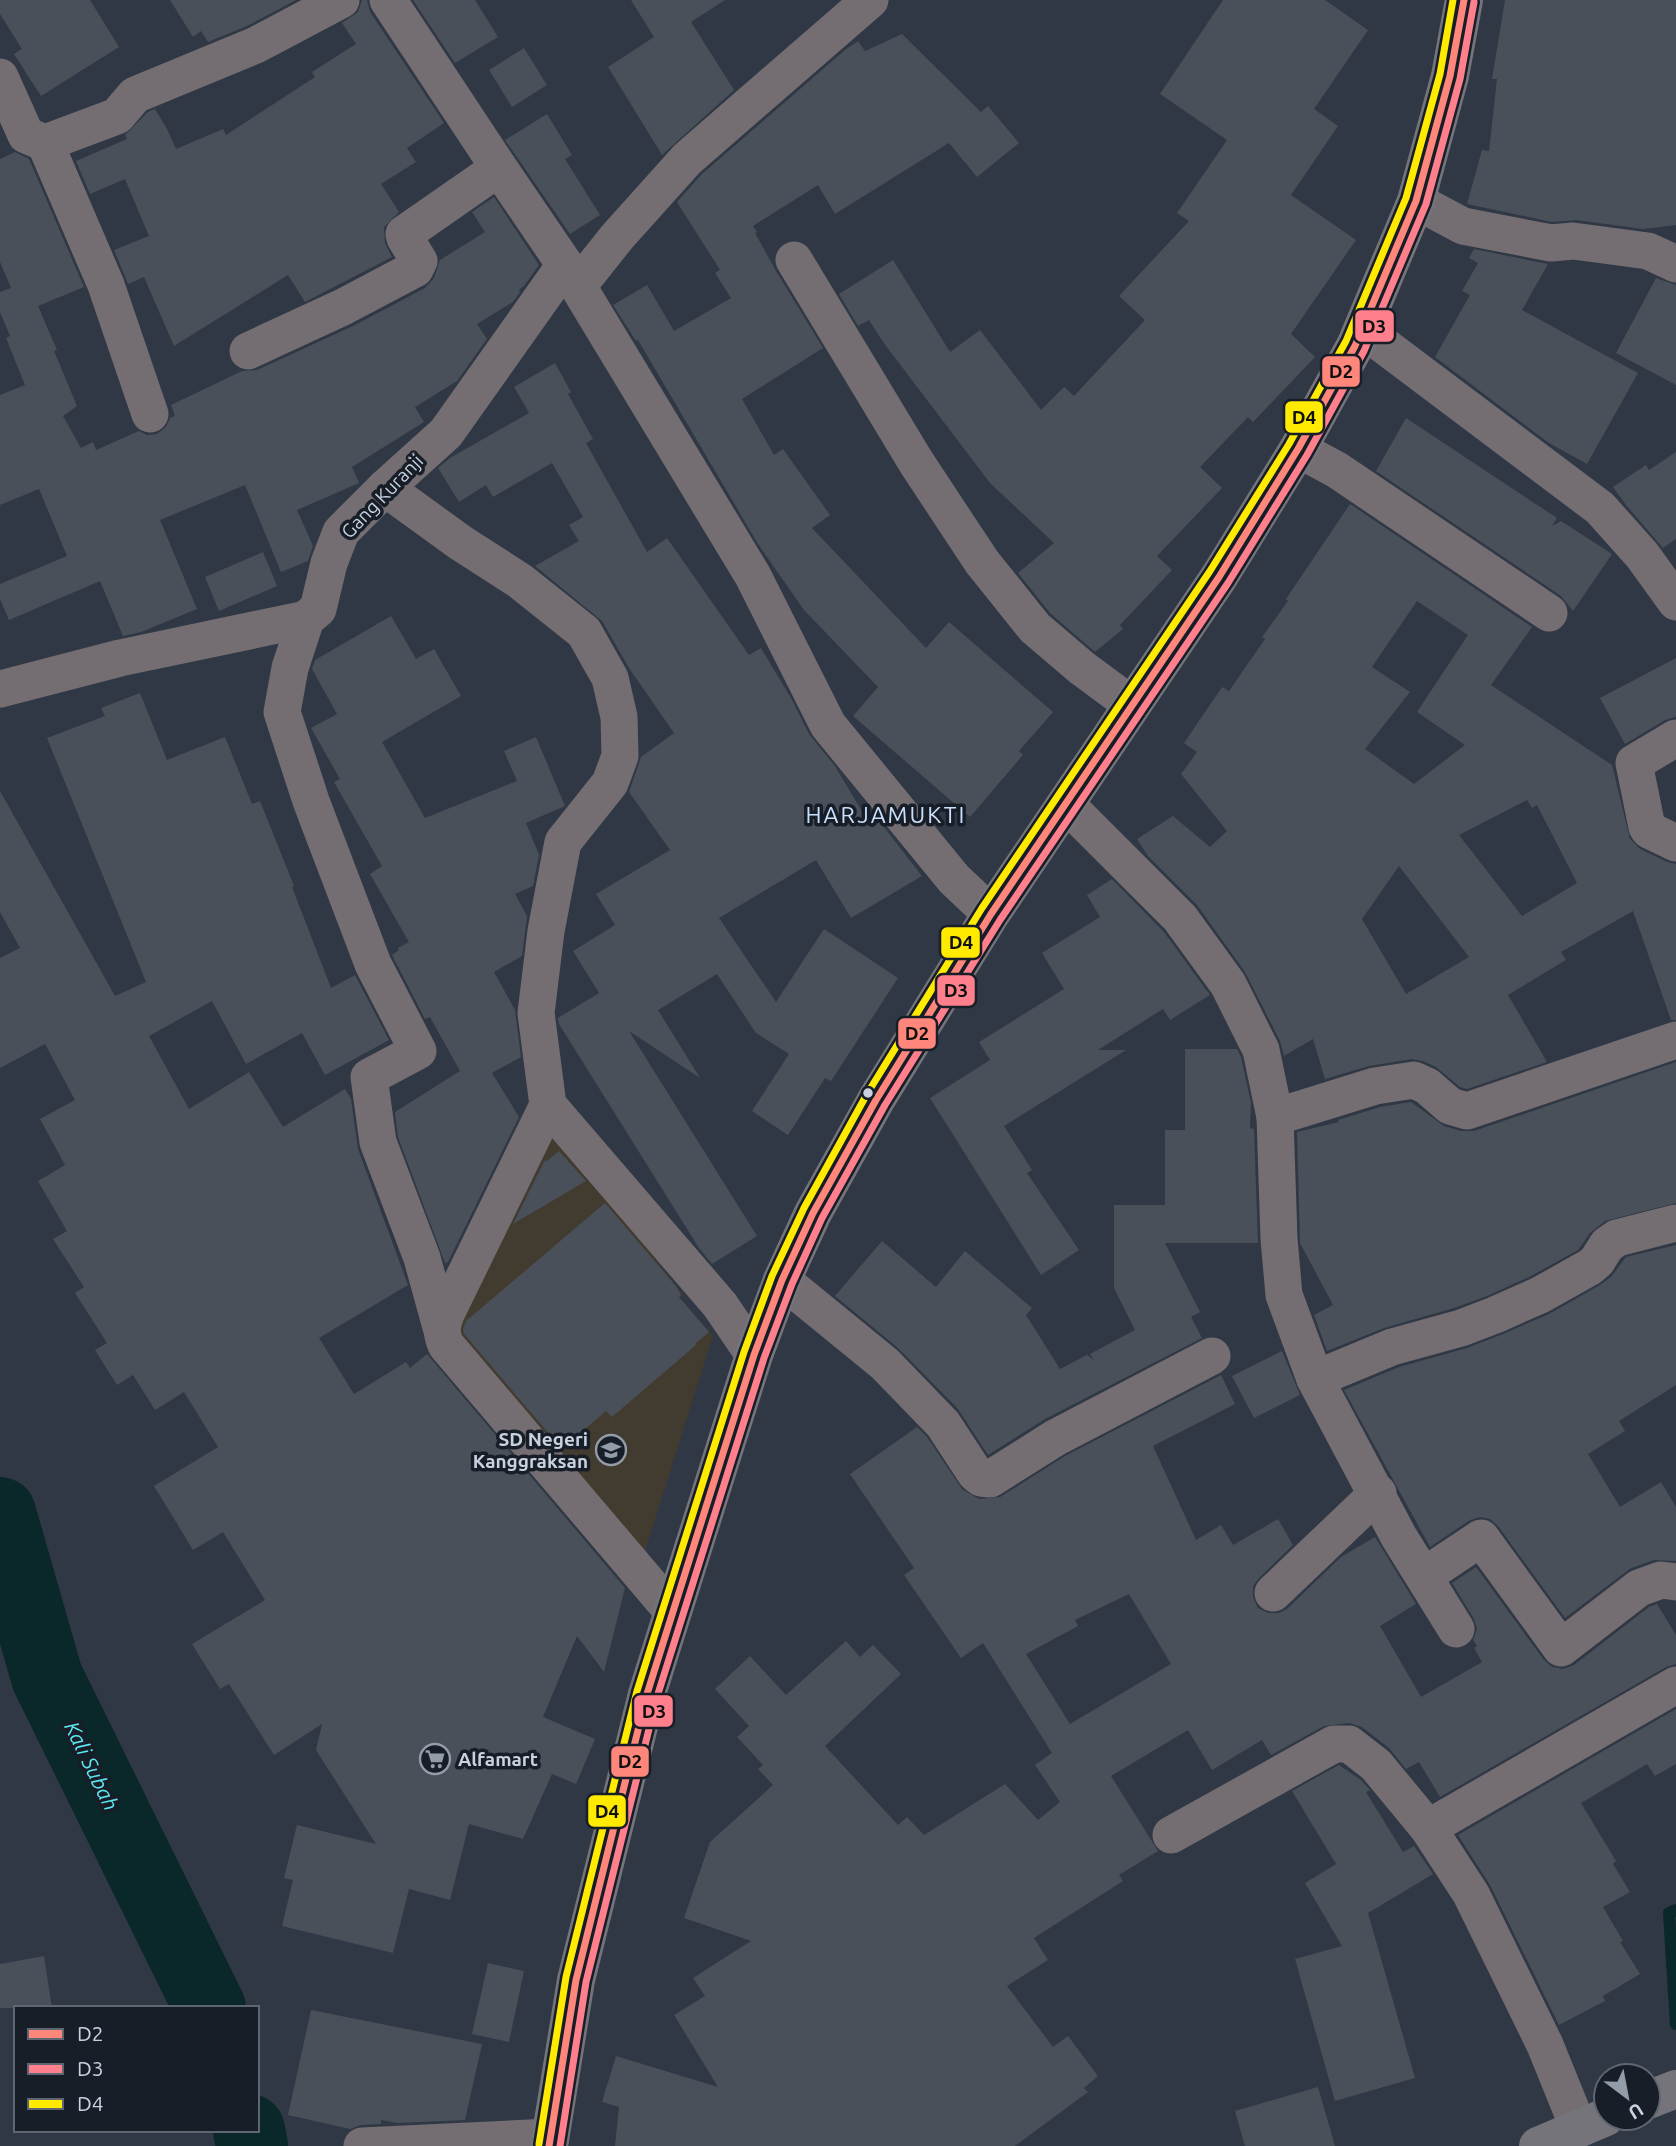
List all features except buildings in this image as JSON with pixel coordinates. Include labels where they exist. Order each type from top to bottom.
[{"type":"highway","points":[[550,2142],[576,1980],[647,1694],[754,1355],[782,1280],[813,1213],[852,1141],[991,914],[1219,576],[1298,449],[1362,329],[1416,201],[1450,76],[1464,0]]},
{"type":"highway","points":[[1538,2146],[1592,2123]]},
{"type":"street","points":[[45,144],[117,116],[135,95],[256,45],[341,0]]},
{"type":"street","points":[[388,0],[571,275],[753,576],[828,726],[954,879],[991,914]]},
{"type":"street","name":"Gang Kuranji","points":[[441,1327],[422,1258],[378,1142],[369,1077],[418,1051],[373,964],[311,801],[282,712],[290,668],[306,619],[318,609],[329,563],[341,532],[446,433],[571,275],[617,237],[687,159],[870,0]]},
{"type":"street","points":[[0,77],[26,135],[45,144],[106,285],[150,414]]},
{"type":"street","points":[[248,351],[343,307],[415,269],[419,261],[404,234],[499,168]]},
{"type":"street","points":[[1416,201],[1463,226],[1551,243],[1573,241],[1648,251],[1676,264]]},
{"type":"street","points":[[794,260],[916,462],[982,562],[1035,628],[1082,668],[1132,705]]},
{"type":"street","points":[[1362,329],[1600,508],[1642,555],[1676,602]]},
{"type":"street","points":[[1298,449],[1337,470],[1549,613]]},
{"type":"street","points":[[385,488],[461,544],[520,581],[583,632],[610,678],[619,718],[620,756],[610,783],[563,842],[546,931],[536,1013],[548,1105],[441,1327],[446,1345],[673,1612]]},
{"type":"street","points":[[0,689],[120,658],[306,619]]},
{"type":"street","points":[[1676,738],[1634,764],[1647,827],[1676,844]]},
{"type":"street","points":[[1066,804],[1181,918],[1228,984],[1261,1050],[1275,1117],[1279,1240],[1284,1295],[1315,1379],[1378,1493],[1399,1537],[1456,1629]]},
{"type":"street","points":[[1275,1117],[1375,1086],[1413,1080],[1427,1086],[1450,1106],[1467,1111],[1676,1040]]},
{"type":"street","points":[[548,1105],[720,1305],[754,1355]]},
{"type":"street","points":[[1315,1379],[1392,1348],[1495,1315],[1540,1295],[1590,1267],[1607,1245],[1617,1238],[1676,1223]]},
{"type":"street","points":[[782,1280],[885,1364],[943,1424],[981,1478],[990,1479],[1055,1438],[1212,1356]]},
{"type":"street","points":[[1273,1593],[1378,1493]]},
{"type":"street","points":[[1424,1576],[1481,1538],[1561,1647],[1639,1588],[1661,1580],[1676,1582]]},
{"type":"street","points":[[1428,1828],[1676,1685]]},
{"type":"street","points":[[1171,1835],[1334,1744],[1349,1744],[1376,1765],[1428,1828],[1471,1894],[1545,2045],[1592,2121]]},
{"type":"street","points":[[362,2146],[550,2142]]},
{"type":"shaded area","name":"SD Negeri Kanggraksan","points":[[544,1119],[570,1147],[683,1295],[680,1298],[713,1336],[641,1564],[444,1329]]},
{"type":"waterway","name":"Kali Subah","points":[[0,1513],[47,1677],[209,2006]]},
{"type":"waterway","points":[[1676,1910],[1669,1913],[1676,2024]]},
{"type":"waterway","name":"Kali Subah","points":[[249,2132],[252,2146]]},
{"type":"transit line","name":"D4","points":[[539,2144],[566,1977],[637,1691],[744,1352],[772,1276],[804,1208],[867,1094],[982,908],[1210,571],[1289,444],[1346,341],[1406,198],[1440,74],[1453,0]]},
{"type":"transit line","name":"D2","points":[[549,2146],[576,1980],[647,1694],[754,1355],[782,1280],[813,1213],[876,1100],[991,914],[1219,577],[1298,449],[1355,346],[1416,201],[1450,76],[1464,0]]},
{"type":"transit line","name":"D3","points":[[560,2146],[586,1982],[657,1697],[764,1358],[792,1284],[822,1218],[885,1105],[1000,920],[1228,583],[1307,455],[1364,351],[1426,204],[1460,79],[1474,2]]},
{"type":"place","name":"SD Negeri Kanggraksan","points":[[611,1450]]},
{"type":"place","name":"Alfamart","points":[[435,1759]]},
{"type":"district","name":"HARJAMUKTI","points":[[886,815]]}]
